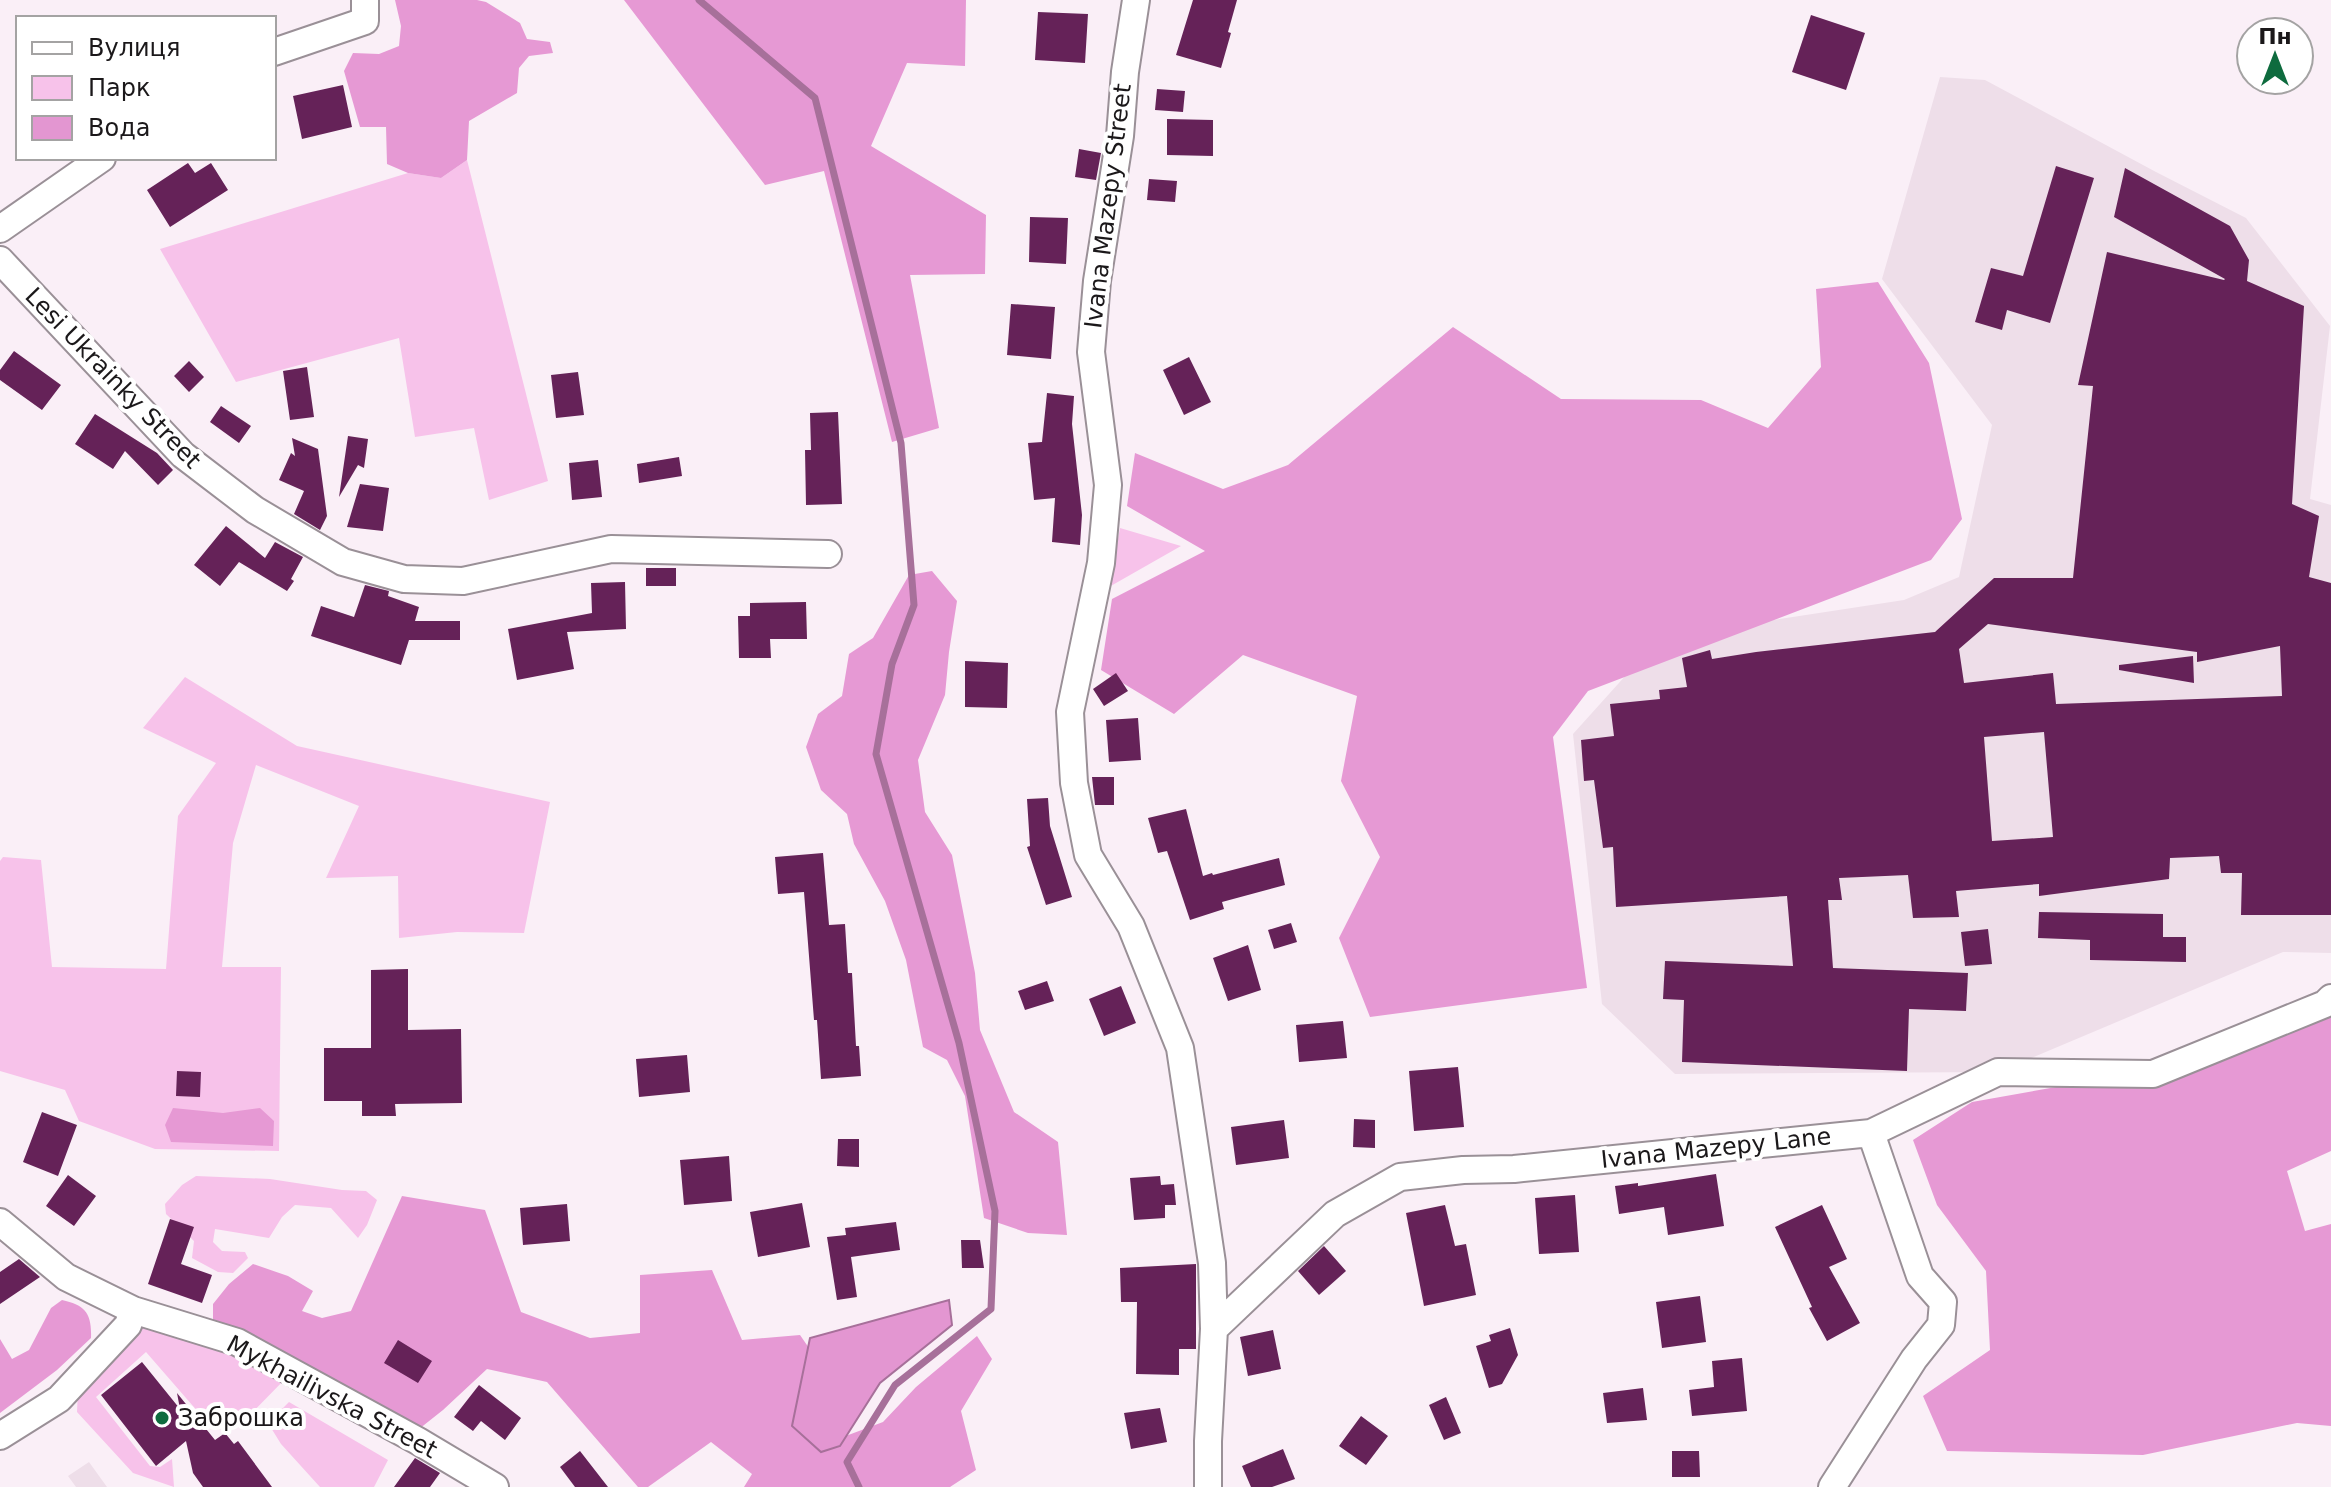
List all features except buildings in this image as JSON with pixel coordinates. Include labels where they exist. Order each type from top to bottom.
[{"type":"street","points":[[276,51],[365,21],[365,0]]},
{"type":"street","name":"Ivana Mazepy Street","points":[[1136,0],[1125,72],[1120,136],[1097,281],[1091,352],[1108,485],[1101,563],[1070,712],[1074,783],[1088,855],[1131,926],[1180,1048],[1212,1263],[1214,1329],[1208,1487]]},
{"type":"street","points":[[0,229],[99,160]]},
{"type":"street","name":"Lesi Ukrainky Street","points":[[0,260],[183,455],[255,510],[343,562],[404,579],[463,581],[611,549],[828,554]]},
{"type":"street","name":"Ivana Mazepy Lane","points":[[1214,1329],[1335,1214],[1400,1177],[1463,1170],[1514,1169],[1871,1133],[1998,1072],[2153,1074],[2325,1004],[2331,998]]},
{"type":"street","points":[[1832,1487],[1914,1359],[1941,1325],[1943,1302],[1920,1276],[1871,1133]]},
{"type":"street","name":"Mykhailivska Street","points":[[0,1222],[66,1277],[133,1310],[237,1342],[495,1487]]},
{"type":"street","points":[[0,1436],[59,1399],[128,1325],[133,1310]]},
{"type":"shaded area","points":[[395,0],[486,2],[520,23],[527,39],[550,42],[553,53],[529,56],[519,68],[517,93],[469,121],[467,160],[441,178],[408,173],[387,164],[386,127],[360,127],[344,71],[353,53],[379,54],[399,46],[401,26]]},
{"type":"shaded area","points":[[624,0],[966,0],[965,66],[907,63],[871,146],[986,215],[985,274],[910,275],[939,428],[892,442],[824,171],[765,185]]},
{"type":"shaded area","points":[[1940,77],[1985,80],[2246,218],[2330,326],[2310,499],[2331,505],[2331,953],[2283,952],[1998,1072],[1675,1074],[1602,1004],[1573,734],[1627,674],[1767,621],[1904,600],[1959,577],[1992,425],[1882,279]]},
{"type":"shaded area","points":[[1878,282],[1929,363],[1962,519],[1931,560],[1588,691],[1553,737],[1587,988],[1370,1017],[1339,938],[1380,857],[1341,781],[1357,696],[1243,655],[1174,714],[1101,670],[1112,599],[1205,551],[1127,506],[1135,453],[1223,489],[1288,465],[1453,327],[1561,399],[1701,400],[1768,428],[1821,367],[1816,289]]},
{"type":"shaded area","points":[[932,571],[957,601],[945,695],[918,760],[925,812],[952,855],[975,973],[980,1030],[1014,1112],[1058,1142],[1067,1235],[1028,1233],[984,1218],[965,1096],[947,1060],[923,1047],[906,960],[885,901],[854,844],[847,814],[821,790],[806,747],[818,714],[842,696],[849,654],[873,638],[909,575]]},
{"type":"shaded area","points":[[2331,1016],[2331,1151],[2287,1171],[2305,1231],[2331,1224],[2331,1426],[2297,1423],[2143,1455],[1947,1451],[1923,1396],[1990,1350],[1986,1271],[1937,1205],[1913,1140],[1972,1102],[2073,1084],[2158,1083]]},
{"type":"shaded area","points":[[173,1108],[223,1113],[260,1108],[274,1121],[273,1146],[171,1142],[165,1125]]},
{"type":"shaded area","points":[[402,1196],[485,1210],[521,1312],[590,1338],[640,1333],[640,1275],[712,1270],[742,1340],[800,1335],[820,1364],[827,1443],[883,1422],[916,1387],[977,1336],[992,1359],[961,1411],[976,1470],[950,1487],[744,1487],[752,1474],[711,1442],[648,1487],[638,1487],[547,1382],[487,1369],[419,1429],[213,1326],[213,1304],[229,1284],[253,1264],[288,1276],[313,1291],[302,1311],[322,1318],[351,1311]]},
{"type":"shaded area","points":[[62,1300],[86,1312],[91,1338],[57,1370],[0,1413],[0,1339],[12,1359],[29,1350],[51,1308]]},
{"type":"shaded area","points":[[89,1462],[107,1487],[76,1487],[68,1476]]},
{"type":"green space","points":[[467,160],[548,481],[489,500],[474,428],[415,437],[399,338],[236,382],[160,249],[408,173],[441,178]]},
{"type":"green space","points":[[1120,528],[1181,546],[1109,587]]},
{"type":"green space","points":[[185,677],[297,746],[550,802],[524,933],[457,932],[399,938],[398,876],[326,878],[359,806],[256,765],[233,843],[222,967],[281,967],[279,1151],[155,1149],[79,1121],[65,1090],[0,1071],[0,861],[3,857],[41,860],[52,967],[166,969],[178,816],[216,763],[143,728]]},
{"type":"green space","points":[[196,1176],[270,1179],[366,1191],[377,1200],[358,1238],[331,1208],[295,1205],[282,1217],[269,1238],[215,1229],[213,1242],[222,1251],[245,1252],[248,1258],[233,1273],[218,1272],[192,1258],[194,1241],[166,1214],[165,1204],[182,1185]]},
{"type":"green space","points":[[147,1323],[240,1348],[288,1376],[247,1418],[206,1421],[146,1352],[96,1397],[150,1466],[160,1467],[172,1459],[174,1487],[133,1473],[77,1412],[78,1389]]},
{"type":"green space","points":[[289,1402],[388,1460],[374,1487],[320,1487],[281,1444],[268,1423]]},
{"type":"water","points":[[949,1300],[952,1325],[880,1383],[840,1446],[821,1452],[792,1426],[810,1338]]},
{"type":"waterway","points":[[699,0],[815,98],[901,443],[914,605],[892,664],[876,754],[959,1043],[995,1211],[991,1309],[895,1385],[847,1462],[859,1487]]},
{"type":"place","name":"Заброшка","points":[[162,1418]]}]
